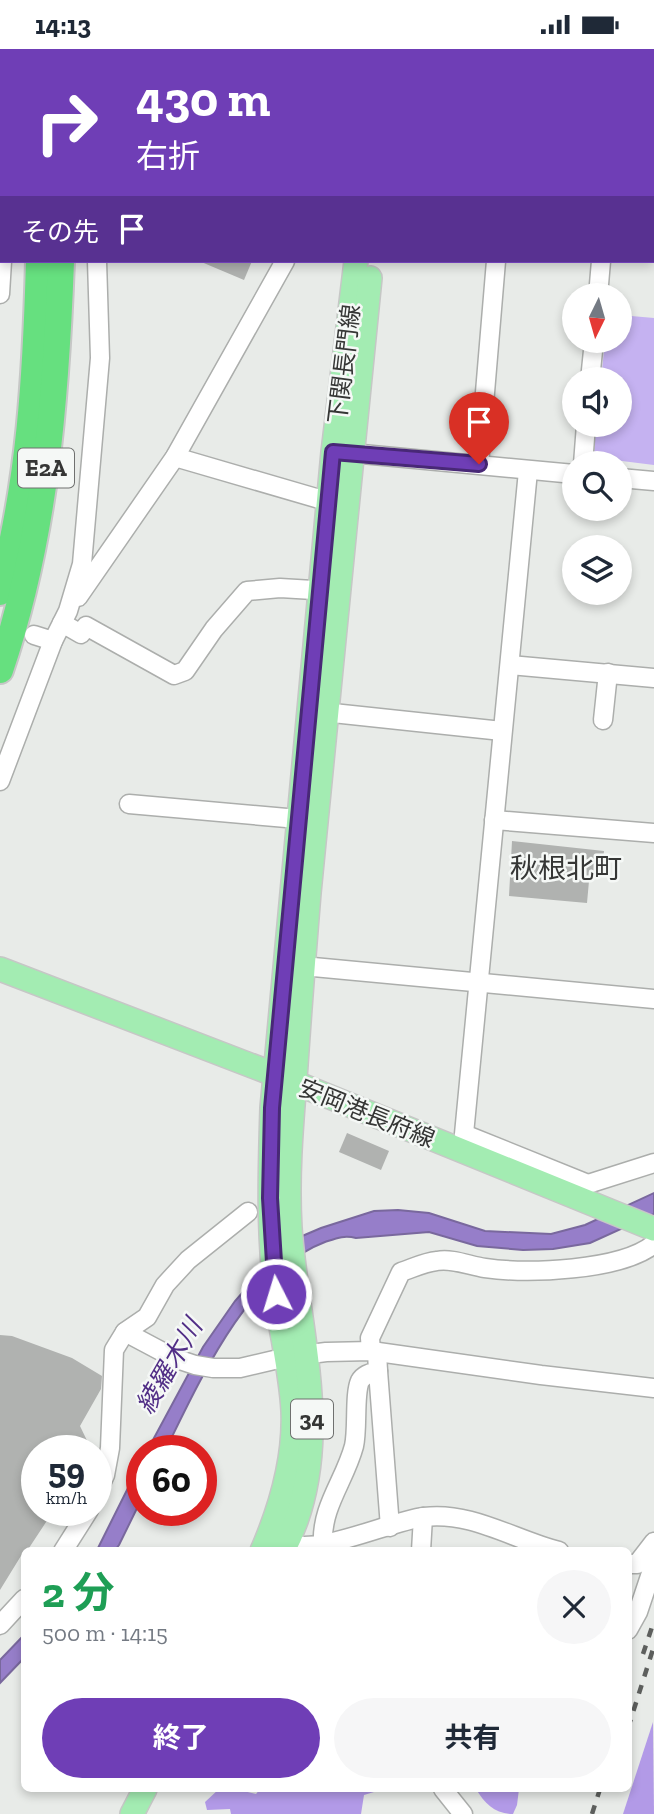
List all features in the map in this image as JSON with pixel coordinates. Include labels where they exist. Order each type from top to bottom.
[{"type":"highway","name":"E2A","points":[[0,592],[21,493],[30,422],[37,347],[40,263]]},
{"type":"highway","name":"E2A","points":[[0,670],[27,575],[42,497],[54,398],[61,263]]},
{"type":"main road","name":"下関長門線","points":[[285,1547],[305,1488],[310,1461],[313,1413],[297,1356],[286,1289],[271,1237],[270,1168],[285,1079],[343,453],[356,263]]},
{"type":"main road","name":"下関長門線","points":[[343,453],[371,263]]},
{"type":"main road","name":"下関長門線","points":[[294,965],[298,818],[317,711]]},
{"type":"main road","name":"安岡港長府線","points":[[0,969],[285,1079],[654,1229]]},
{"type":"main road","name":"下関長門線","points":[[285,1079],[291,1121],[286,1289]]},
{"type":"main road","name":"下関長門線","points":[[263,1547],[281,1499],[292,1438],[297,1356]]},
{"type":"main road","points":[[132,1814],[143,1792]]},
{"type":"street","points":[[0,294],[2,263]]},
{"type":"street","points":[[65,617],[82,564],[100,358],[97,263]]},
{"type":"street","points":[[0,781],[53,641],[65,617],[174,457],[284,263]]},
{"type":"street","points":[[479,464],[496,263]]},
{"type":"street","points":[[599,283],[601,263]]},
{"type":"street","points":[[343,453],[562,473]]},
{"type":"street","points":[[174,457],[338,504]]},
{"type":"street","points":[[528,471],[464,1134],[588,1184],[654,1163]]},
{"type":"street","points":[[632,479],[654,481]]},
{"type":"street","points":[[65,617],[81,634],[86,626],[174,675],[186,671],[214,629],[247,591],[280,588],[330,591]]},
{"type":"street","points":[[34,635],[53,641]]},
{"type":"street","points":[[510,665],[654,678]]},
{"type":"street","points":[[604,720],[608,673]]},
{"type":"street","points":[[317,711],[502,731]]},
{"type":"street","points":[[128,804],[298,818]]},
{"type":"street","points":[[494,820],[654,833]]},
{"type":"street","points":[[294,965],[654,999]]},
{"type":"street","points":[[111,1435],[114,1350],[125,1332],[147,1317],[165,1285],[188,1261],[248,1212]]},
{"type":"street","points":[[390,1527],[378,1371],[370,1338],[401,1272],[438,1260],[506,1270],[577,1267],[617,1261],[654,1244]]},
{"type":"street","points":[[125,1332],[174,1358],[195,1365],[229,1369],[297,1356],[374,1351],[654,1388]]},
{"type":"street","points":[[323,1543],[325,1514],[343,1477],[353,1447],[361,1380],[378,1371]]},
{"type":"street","points":[[285,1547],[323,1543],[422,1517],[452,1517],[473,1521],[544,1547]]},
{"type":"street","points":[[421,1547],[422,1517]]},
{"type":"street","points":[[66,1547],[79,1526]]},
{"type":"street","points":[[632,1564],[637,1564],[654,1542]]},
{"type":"street","points":[[632,1623],[654,1564]]},
{"type":"street","points":[[0,1625],[21,1602]]},
{"type":"street","points":[[445,1792],[463,1814]]},
{"type":"shaded area","points":[[632,316],[654,318],[654,465],[632,462],[632,451],[594,451],[595,437],[632,437],[632,367],[602,367],[604,353],[632,353]]},
{"type":"shaded area","points":[[654,1193],[654,1214],[590,1243],[553,1249],[523,1250],[477,1246],[429,1232],[344,1237],[325,1242],[298,1256],[273,1277],[250,1302],[211,1362],[173,1435],[156,1435],[203,1347],[235,1301],[278,1252],[300,1237],[374,1211],[429,1213],[485,1231],[551,1234],[585,1225]]},
{"type":"shaded area","points":[[126,1492],[126,1526],[128,1526],[117,1547],[98,1547],[109,1526],[112,1526],[112,1520]]},
{"type":"shaded area","points":[[21,1638],[21,1661],[0,1683],[0,1660]]},
{"type":"shaded area","points":[[653,1722],[654,1814],[623,1814]]},
{"type":"shaded area","points":[[216,1792],[374,1792],[364,1795],[361,1814],[231,1814],[230,1809],[207,1810],[205,1802]]},
{"type":"shaded area","points":[[478,1792],[519,1792],[513,1814],[491,1807]]},
{"type":"building","points":[[204,263],[251,263],[244,280]]},
{"type":"building","points":[[512,841],[604,851],[602,872],[590,870],[587,903],[509,896]]},
{"type":"building","points":[[347,1133],[389,1151],[381,1170],[339,1152]]},
{"type":"building","points":[[0,1335],[12,1336],[72,1358],[102,1376],[101,1389],[80,1426],[84,1435],[21,1435],[21,1526],[43,1526],[30,1547],[21,1547],[21,1556],[0,1590]]},
{"type":"railway","points":[[643,1654],[654,1621]]},
{"type":"railway","points":[[632,1715],[654,1646]]},
{"type":"railway","points":[[592,1814],[599,1792]]},
{"type":"district","name":"秋根北町","points":[[566,868]]},
{"type":"route","points":[[276,1294],[270,1198],[272,1108],[333,452],[479,464]]},
{"type":"water label","name":"綾羅木川","points":[[169,1366]]}]
